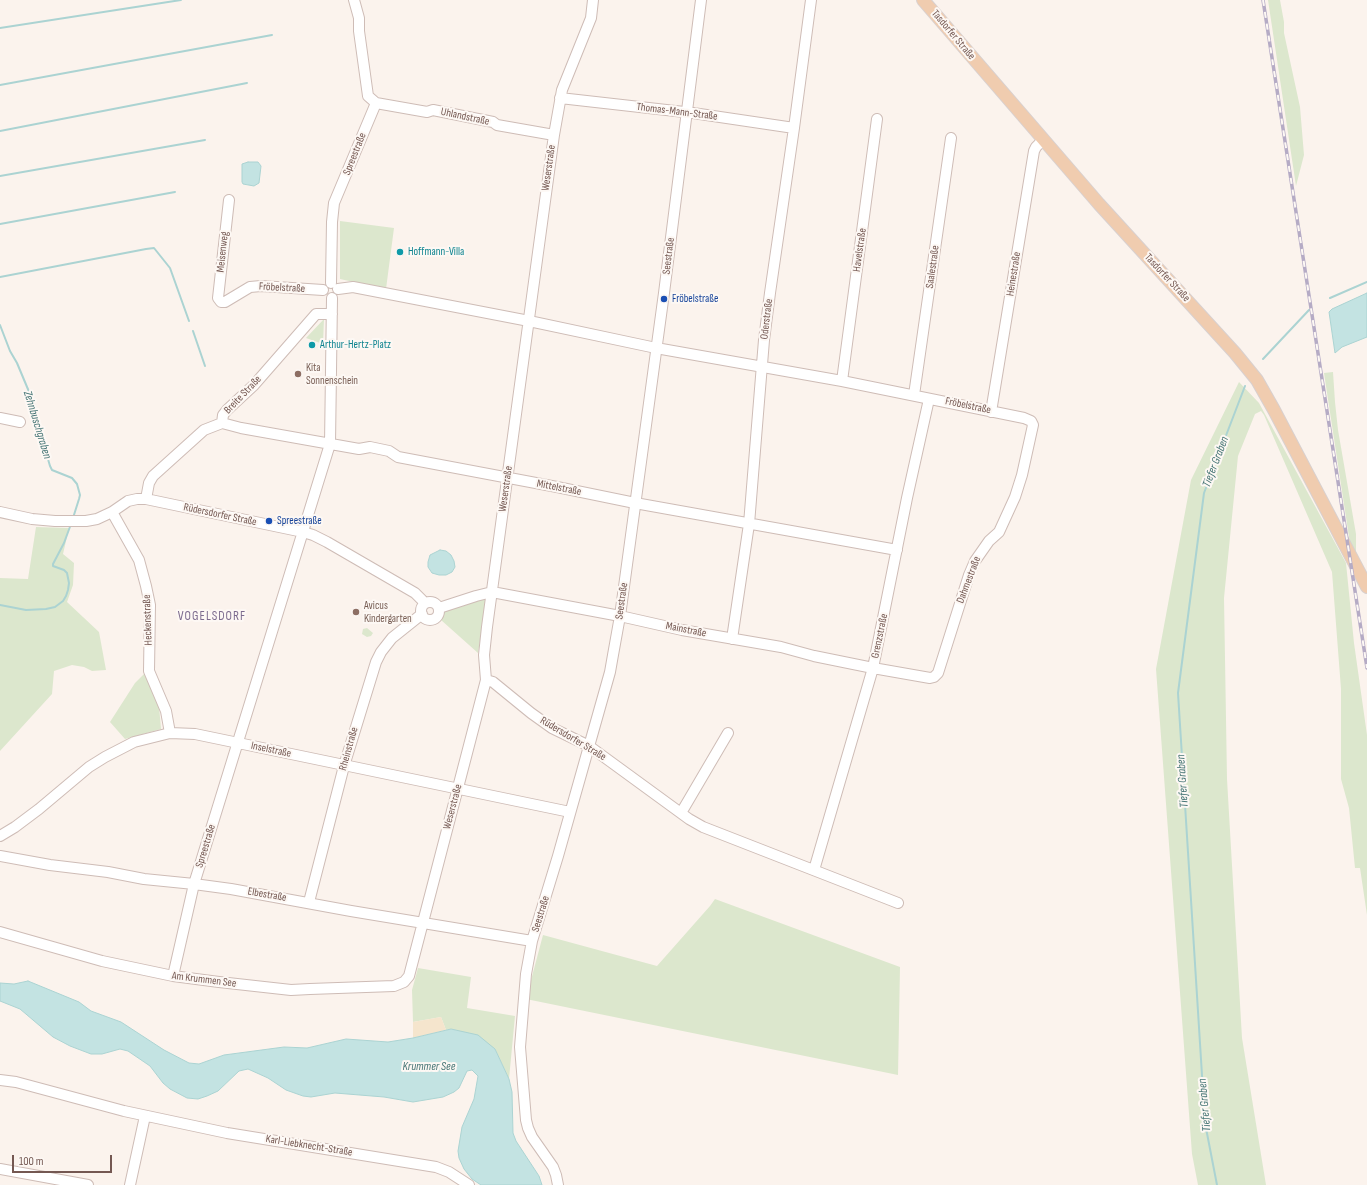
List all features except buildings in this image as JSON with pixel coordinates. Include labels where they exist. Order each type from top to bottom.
[{"type":"main road","name":"Tasdorfer Straße","points":[[923,0],[1103,209],[1235,352],[1257,380],[1367,587]]},
{"type":"street","name":"Weserstraße","points":[[409,976],[486,680],[484,655],[554,135],[560,98],[591,18],[593,0]]},
{"type":"street","name":"Seestraße","points":[[558,1185],[553,1167],[532,1136],[526,1120],[520,1047],[526,974],[532,941],[610,672],[620,616],[664,293],[701,0]]},
{"type":"street","name":"Oderstraße","points":[[732,639],[749,524],[764,340],[811,0]]},
{"type":"street","points":[[355,3],[359,18],[359,30],[368,96],[376,103]]},
{"type":"street","name":"Thomas-Mann-Straße","points":[[560,98],[687,113],[794,128]]},
{"type":"street","name":"Uhlandstraße","points":[[376,103],[427,112],[433,110],[493,122],[497,125],[554,135]]},
{"type":"street","name":"Spreestraße","points":[[173,976],[194,884],[330,444],[332,314],[334,290],[332,222],[334,203],[376,103]]},
{"type":"street","name":"Havelstraße","points":[[842,381],[877,119]]},
{"type":"street","name":"Saalestraße","points":[[914,396],[951,138]]},
{"type":"street","name":"Heinestraße","points":[[991,412],[1034,151],[1043,140]]},
{"type":"street","name":"Meisenweg","points":[[221,302],[218,298],[229,200]]},
{"type":"street","name":"Fröbelstraße","points":[[221,302],[225,302],[250,287],[261,286],[323,290],[326,284],[334,290],[353,287],[529,320],[656,348],[929,398],[1031,421]]},
{"type":"street","name":"Breite Straße","points":[[146,499],[149,483],[153,476],[204,430],[222,423],[223,415],[226,410],[254,386],[316,314],[332,314]]},
{"type":"street","name":"Grenzstraße","points":[[814,870],[874,668],[907,498],[929,398]]},
{"type":"street","points":[[0,418],[20,422]]},
{"type":"street","name":"Dahmestraße","points":[[934,677],[938,673],[969,575],[975,561],[989,541],[999,532],[1015,497],[1022,475],[1032,429],[1031,421]]},
{"type":"street","name":"Mittelstraße","points":[[222,423],[241,428],[359,449],[370,448],[389,451],[398,457],[635,503],[897,550]]},
{"type":"street","name":"Rüdersdorfer Straße","points":[[0,512],[32,519],[72,522],[97,519],[112,512],[128,501],[146,499],[313,534],[415,593],[425,603]]},
{"type":"street","name":"Heckenstraße","points":[[112,512],[139,560],[146,586],[150,605],[149,670],[166,711],[170,733]]},
{"type":"street","name":"Mainstraße","points":[[439,608],[492,592],[732,639],[781,647],[814,656],[874,668],[930,678],[934,677]]},
{"type":"street","points":[[433,602],[439,608],[438,616],[433,620],[425,618],[422,614],[422,608],[425,603],[433,602]]},
{"type":"street","name":"Rheinstraße","points":[[309,902],[344,766],[371,675],[381,652],[392,638],[422,614]]},
{"type":"street","name":"Rüdersdorfer Straße","points":[[486,680],[493,682],[552,728],[589,746],[681,813],[703,827],[898,903]]},
{"type":"street","name":"Inselstraße","points":[[0,836],[62,791],[89,767],[104,757],[134,742],[170,733],[195,734],[570,812]]},
{"type":"street","points":[[681,813],[728,733]]},
{"type":"street","name":"Elbestraße","points":[[0,856],[50,865],[108,872],[144,879],[194,884],[309,902],[351,911],[532,941]]},
{"type":"street","name":"Am Krummen See","points":[[0,932],[102,961],[173,976],[290,990],[394,986],[404,982],[409,976]]},
{"type":"street","name":"Karl-Liebknecht-Straße","points":[[0,1080],[16,1082],[146,1116],[227,1133],[436,1167],[449,1172],[469,1185]]},
{"type":"street","points":[[130,1185],[146,1116]]},
{"type":"street","points":[[0,1169],[88,1185]]},
{"type":"green space","points":[[1268,0],[1280,0],[1284,22],[1284,33],[1300,107],[1304,155],[1296,186]]},
{"type":"green space","points":[[340,221],[394,228],[386,289],[340,279]]},
{"type":"green space","points":[[324,319],[323,344],[306,338]]},
{"type":"green space","points":[[1333,372],[1338,430],[1356,534],[1356,560],[1351,550],[1324,373]]},
{"type":"green space","points":[[1239,382],[1259,403],[1346,563],[1354,643],[1367,735],[1367,915],[1360,868],[1355,868],[1349,808],[1341,779],[1341,689],[1332,572],[1261,411],[1255,414],[1238,456],[1224,598],[1227,779],[1242,1038],[1266,1185],[1198,1185],[1192,1154],[1156,669],[1191,480]]},
{"type":"green space","points":[[36,527],[69,528],[63,554],[74,563],[73,585],[67,602],[99,632],[106,670],[92,671],[84,667],[72,665],[54,671],[52,694],[0,751],[0,578],[28,579]]},
{"type":"green space","points":[[487,598],[478,653],[441,620],[443,611],[452,607]]},
{"type":"green space","points":[[367,628],[373,633],[371,636],[367,637],[362,634],[363,629]]},
{"type":"green space","points":[[145,673],[159,706],[161,729],[125,739],[110,722],[135,683]]},
{"type":"green space","points":[[715,899],[900,967],[898,1075],[526,999],[543,935],[657,966]]},
{"type":"green space","points":[[418,968],[471,977],[467,1008],[515,1016],[509,1079],[495,1049],[452,1029],[446,1030],[441,1017],[413,1022],[412,990]]},
{"type":"sand","points":[[441,1017],[446,1030],[413,1038],[413,1022]]},
{"type":"water","points":[[248,162],[258,162],[261,166],[259,183],[254,186],[243,184],[242,182],[242,164]]},
{"type":"water","points":[[1367,293],[1367,337],[1342,347],[1335,353],[1329,312],[1332,309]]},
{"type":"water","points":[[440,550],[446,551],[451,555],[454,561],[455,567],[452,572],[446,575],[432,573],[428,567],[430,555]]},
{"type":"water","name":"Krummer See","points":[[28,981],[79,1002],[91,1011],[121,1022],[164,1050],[189,1063],[199,1064],[224,1055],[284,1047],[307,1048],[346,1039],[388,1042],[451,1029],[478,1035],[495,1049],[509,1079],[512,1092],[513,1133],[516,1141],[539,1176],[542,1185],[481,1185],[472,1179],[464,1169],[459,1158],[458,1151],[462,1127],[474,1099],[478,1076],[472,1070],[467,1071],[459,1088],[454,1092],[443,1097],[413,1102],[384,1097],[335,1093],[311,1097],[303,1096],[286,1090],[268,1078],[248,1069],[239,1071],[218,1091],[198,1099],[187,1098],[170,1089],[163,1083],[150,1066],[128,1051],[120,1049],[102,1054],[91,1054],[70,1046],[53,1037],[20,1009],[0,1001],[0,983],[14,984]]},
{"type":"waterway","points":[[0,28],[181,0]]},
{"type":"waterway","points":[[0,85],[272,35]]},
{"type":"waterway","points":[[0,131],[247,83]]},
{"type":"waterway","points":[[0,176],[205,140]]},
{"type":"waterway","points":[[0,224],[175,192]]},
{"type":"waterway","points":[[0,277],[154,248],[170,268],[189,321]]},
{"type":"waterway","name":"Tiefer Graben","points":[[1330,298],[1367,282]]},
{"type":"waterway","name":"Tiefer Graben","points":[[1263,359],[1309,310]]},
{"type":"waterway","name":"Zehnbuschgraben","points":[[0,325],[35,406],[40,438],[50,466],[52,470],[72,478],[77,484],[80,495],[73,518]]},
{"type":"waterway","points":[[193,331],[205,366]]},
{"type":"waterway","name":"Tiefer Graben","points":[[1217,1185],[1205,1123],[1178,693],[1204,493],[1245,386]]},
{"type":"waterway","name":"Zehnbuschgraben","points":[[0,605],[26,610],[46,609],[55,607],[63,601],[68,590],[69,583],[67,573],[64,570],[53,566],[53,564],[64,543],[71,524]]},
{"type":"railway","points":[[1263,0],[1367,668]]},
{"type":"place","name":"Hoffmann-Villa","points":[[400,252]]},
{"type":"place","name":"Fröbelstraße","points":[[664,299]]},
{"type":"place","name":"Arthur-Hertz-Platz","points":[[312,345]]},
{"type":"place","name":"Kita Sonnenschein","points":[[298,374]]},
{"type":"place","name":"Spreestraße","points":[[269,521]]},
{"type":"place","name":"Avicus Kindergarten","points":[[356,612]]},
{"type":"district","name":"VOGELSDORF","points":[[212,617]]}]
